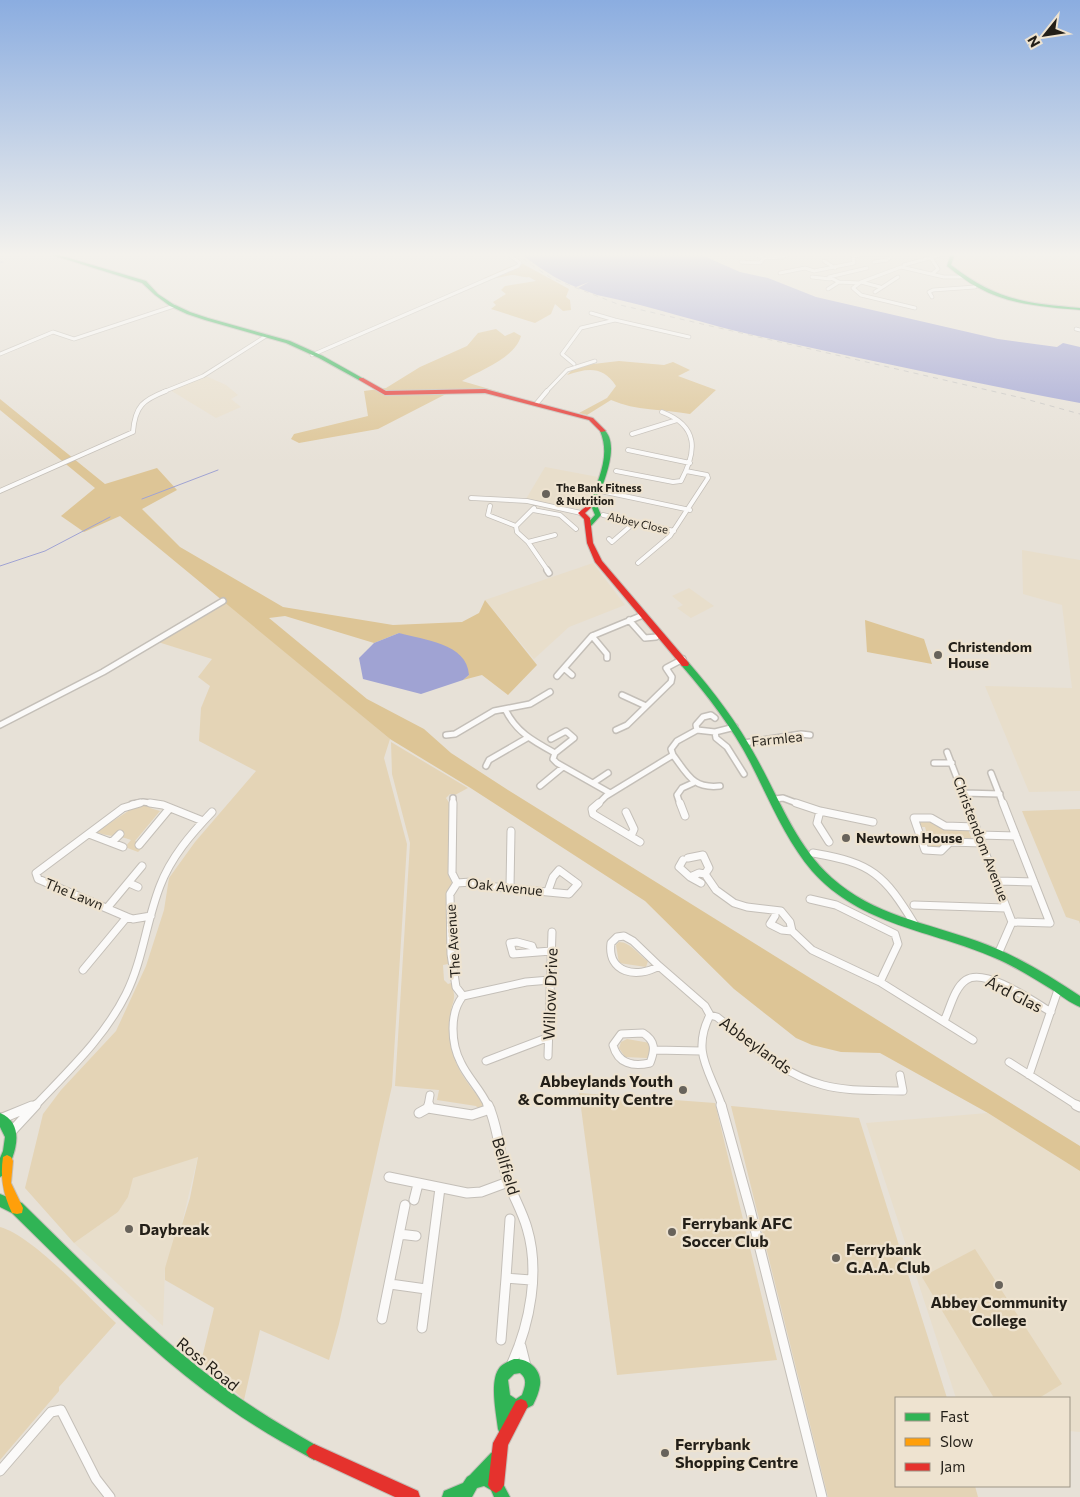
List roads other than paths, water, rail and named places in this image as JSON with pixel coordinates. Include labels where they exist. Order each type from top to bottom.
[{"type":"street","points":[[0,354],[53,332],[58,332],[74,339],[123,323]]},
{"type":"street","points":[[220,323],[240,330],[280,339],[352,374],[385,393],[478,390],[587,417],[602,426],[608,434],[609,454],[587,514],[590,543],[599,562],[683,659],[735,727],[804,854],[830,882],[870,908],[998,954],[1059,987],[1080,1002]]},
{"type":"street","points":[[312,355],[386,323]]},
{"type":"street","points":[[574,364],[562,354],[581,328],[603,323]]},
{"type":"street","points":[[627,323],[689,337]]},
{"type":"street","points":[[0,491],[133,432],[134,418],[145,399],[203,376],[266,336]]},
{"type":"street","points":[[536,404],[567,368],[574,364],[595,361]]},
{"type":"street","points":[[616,470],[676,482],[681,481],[690,463],[694,450],[694,441],[687,429],[677,420],[662,412]]},
{"type":"street","points":[[632,434],[677,420]]},
{"type":"street","points":[[628,450],[690,463]]},
{"type":"street","points":[[638,563],[652,554],[674,531],[690,510],[708,477],[686,471]]},
{"type":"street","points":[[596,490],[690,510]]},
{"type":"street","points":[[471,498],[502,498],[537,502],[587,514]]},
{"type":"street","points":[[537,502],[532,511],[517,525],[515,530],[528,542],[549,573]]},
{"type":"street","points":[[490,506],[488,515],[517,525]]},
{"type":"street","points":[[532,511],[554,511],[576,529]]},
{"type":"street","points":[[571,523],[587,514]]},
{"type":"street","name":"Abbey Close","points":[[602,515],[674,531]]},
{"type":"street","points":[[609,539],[612,542],[617,539],[635,522]]},
{"type":"street","points":[[528,542],[554,535]]},
{"type":"street","points":[[0,725],[103,672],[223,601]]},
{"type":"street","points":[[556,676],[592,636],[643,615]]},
{"type":"street","points":[[630,620],[645,638],[656,637]]},
{"type":"street","points":[[592,636],[607,654],[607,658]]},
{"type":"street","points":[[616,730],[627,725],[671,682],[672,677],[666,668],[683,659]]},
{"type":"street","points":[[564,668],[572,675]]},
{"type":"street","points":[[446,735],[455,734],[494,712],[530,704],[550,692]]},
{"type":"street","points":[[622,695],[646,706]]},
{"type":"street","points":[[505,709],[511,720],[527,738],[555,753]]},
{"type":"street","points":[[697,730],[696,726],[703,717],[711,715],[715,718]]},
{"type":"street","points":[[720,786],[704,788],[693,782],[673,755],[671,749],[673,745],[689,732],[697,730],[715,732],[735,727]]},
{"type":"street","points":[[551,739],[566,731],[573,735],[572,740]]},
{"type":"street","points":[[715,732],[716,738],[727,747],[744,774]]},
{"type":"street","points":[[580,734],[555,753],[553,759],[563,767],[610,793]]},
{"type":"street","name":"Farmlea","points":[[744,742],[801,734],[810,735]]},
{"type":"street","points":[[486,766],[490,760],[527,738]]},
{"type":"street","name":"Christendom Avenue","points":[[948,752],[1012,924]]},
{"type":"street","points":[[640,842],[591,811],[610,793],[673,755]]},
{"type":"street","points":[[934,763],[952,763]]},
{"type":"street","points":[[540,786],[563,767]]},
{"type":"street","points":[[593,783],[608,772]]},
{"type":"street","points":[[991,773],[1050,923],[1012,924],[999,946],[998,954]]},
{"type":"street","points":[[685,816],[677,794],[682,788],[693,782]]},
{"type":"street","points":[[964,793],[1000,794]]},
{"type":"street","name":"The Avenue","points":[[453,798],[452,873],[457,883],[450,894],[451,954],[453,976],[463,996]]},
{"type":"street","points":[[775,799],[783,798],[820,811],[873,822]]},
{"type":"street","name":"The Lawn","points":[[151,916],[133,919],[127,917],[36,877],[40,870],[123,808],[138,801],[150,801],[203,821]]},
{"type":"street","points":[[139,845],[170,809]]},
{"type":"street","points":[[820,811],[817,822],[829,842]]},
{"type":"street","points":[[11,1132],[34,1105],[67,1073],[107,1027],[122,1002],[138,965],[164,876],[184,843],[212,812]]},
{"type":"street","points":[[626,812],[634,829],[631,836]]},
{"type":"street","points":[[976,827],[945,826],[931,818],[914,818],[925,850],[941,851],[946,843],[950,842],[982,843]]},
{"type":"street","points":[[510,887],[511,831]]},
{"type":"street","points":[[89,834],[123,847]]},
{"type":"street","points":[[112,842],[120,834]]},
{"type":"street","points":[[979,835],[1016,836]]},
{"type":"street","points":[[813,853],[867,866],[878,873],[895,891],[915,925]]},
{"type":"street","points":[[701,882],[690,877],[679,867],[685,859],[703,855],[709,868],[704,874]]},
{"type":"street","points":[[107,908],[142,866]]},
{"type":"street","points":[[690,877],[698,873],[704,874],[712,886],[742,906],[776,909],[792,922],[792,932]]},
{"type":"street","points":[[997,881],[1034,882]]},
{"type":"street","points":[[129,883],[138,886]]},
{"type":"street","name":"Oak Avenue","points":[[457,883],[550,892]]},
{"type":"street","points":[[810,898],[836,905],[895,934],[898,944],[880,982]]},
{"type":"street","points":[[914,905],[1006,908]]},
{"type":"street","points":[[775,916],[770,924],[782,930],[792,932],[812,950],[880,982],[973,1040]]},
{"type":"street","points":[[84,970],[127,917]]},
{"type":"street","name":"Willow Drive","points":[[548,1056],[552,932]]},
{"type":"street","name":"Abbeylands","points":[[659,966],[655,969],[644,971],[623,970],[612,961],[611,943],[616,936],[629,938],[705,1006],[710,1015],[717,1017],[773,1060],[811,1082],[837,1087],[904,1092],[900,1075]]},
{"type":"street","points":[[534,952],[551,951]]},
{"type":"street","name":"Árd Glas","points":[[944,1021],[965,980],[974,976],[992,980],[1050,1012]]},
{"type":"street","points":[[463,996],[526,982],[550,980]]},
{"type":"street","name":"Árd Glas","points":[[1029,1075],[1059,987]]},
{"type":"street","name":"Bellfield","points":[[463,996],[456,1008],[455,1051],[461,1066],[486,1099],[508,1182],[530,1238],[531,1280],[521,1346],[511,1365]]},
{"type":"street","name":"Abbeylands","points":[[710,1015],[703,1029],[701,1051],[721,1103],[750,1208],[822,1497]]},
{"type":"street","points":[[621,1034],[644,1034],[651,1038],[656,1050],[650,1063],[626,1063],[616,1056],[613,1045],[621,1034]]},
{"type":"street","points":[[486,1061],[549,1037]]},
{"type":"street","points":[[656,1050],[701,1051]]},
{"type":"street","points":[[1008,1062],[1080,1106]]},
{"type":"street","points":[[428,1108],[430,1094]]},
{"type":"street","points":[[0,1119],[34,1105]]},
{"type":"street","points":[[419,1113],[428,1108],[472,1115],[490,1109]]},
{"type":"street","points":[[0,1119],[4,1121],[11,1132],[12,1146],[7,1161],[5,1184],[17,1208]]},
{"type":"street","points":[[0,1171],[7,1161]]},
{"type":"street","points":[[389,1177],[467,1193],[481,1192],[508,1182]]},
{"type":"street","points":[[414,1200],[418,1184]]},
{"type":"street","points":[[422,1328],[440,1188]]},
{"type":"street","points":[[0,1200],[17,1208]]},
{"type":"street","points":[[382,1319],[405,1205]]},
{"type":"street","name":"Ross Road","points":[[17,1208],[157,1342],[235,1406],[298,1442],[412,1497]]},
{"type":"street","points":[[501,1340],[510,1219]]},
{"type":"street","points":[[399,1234],[416,1236]]},
{"type":"street","points":[[506,1278],[531,1280]]},
{"type":"street","points":[[390,1284],[426,1289]]},
{"type":"street","name":"Bellfield","points":[[521,1346],[527,1368]]},
{"type":"street","points":[[502,1497],[496,1484],[496,1458],[505,1429],[521,1406],[530,1398],[533,1386],[532,1375],[522,1365],[511,1365],[506,1368],[500,1379],[504,1399],[505,1429]]},
{"type":"street","points":[[504,1399],[512,1406],[521,1406]]},
{"type":"street","points":[[0,1471],[51,1412],[61,1410],[67,1418],[96,1479],[110,1497]]},
{"type":"street","points":[[450,1497],[464,1493],[496,1458]]},
{"type":"street","points":[[475,1480],[484,1478],[496,1484]]},
{"type":"water","points":[[705,323],[928,323],[998,339],[1057,347],[1063,343],[1080,347],[1080,403],[960,379]]},
{"type":"water","points":[[399,633],[432,641],[453,649],[466,664],[469,675],[463,680],[421,694],[363,679],[359,658],[374,643]]},
{"type":"waterway","points":[[142,499],[218,470]]},
{"type":"waterway","points":[[0,566],[45,551],[110,517]]},
{"type":"railway","points":[[697,323],[1022,398],[1080,414]]},
{"type":"place","name":"The Bank Fitness & Nutrition","points":[[546,494]]},
{"type":"place","name":"Christendom House","points":[[938,655]]},
{"type":"place","name":"Newtown House","points":[[846,838]]},
{"type":"place","name":"Abbeylands Youth & Community Centre","points":[[683,1090]]},
{"type":"place","name":"Daybreak","points":[[129,1229]]},
{"type":"place","name":"Ferrybank AFC Soccer Club","points":[[672,1232]]},
{"type":"place","name":"Ferrybank G.A.A. Club","points":[[836,1258]]},
{"type":"place","name":"Abbey Community College","points":[[999,1285]]},
{"type":"place","name":"Ferrybank Shopping Centre","points":[[665,1453]]}]
